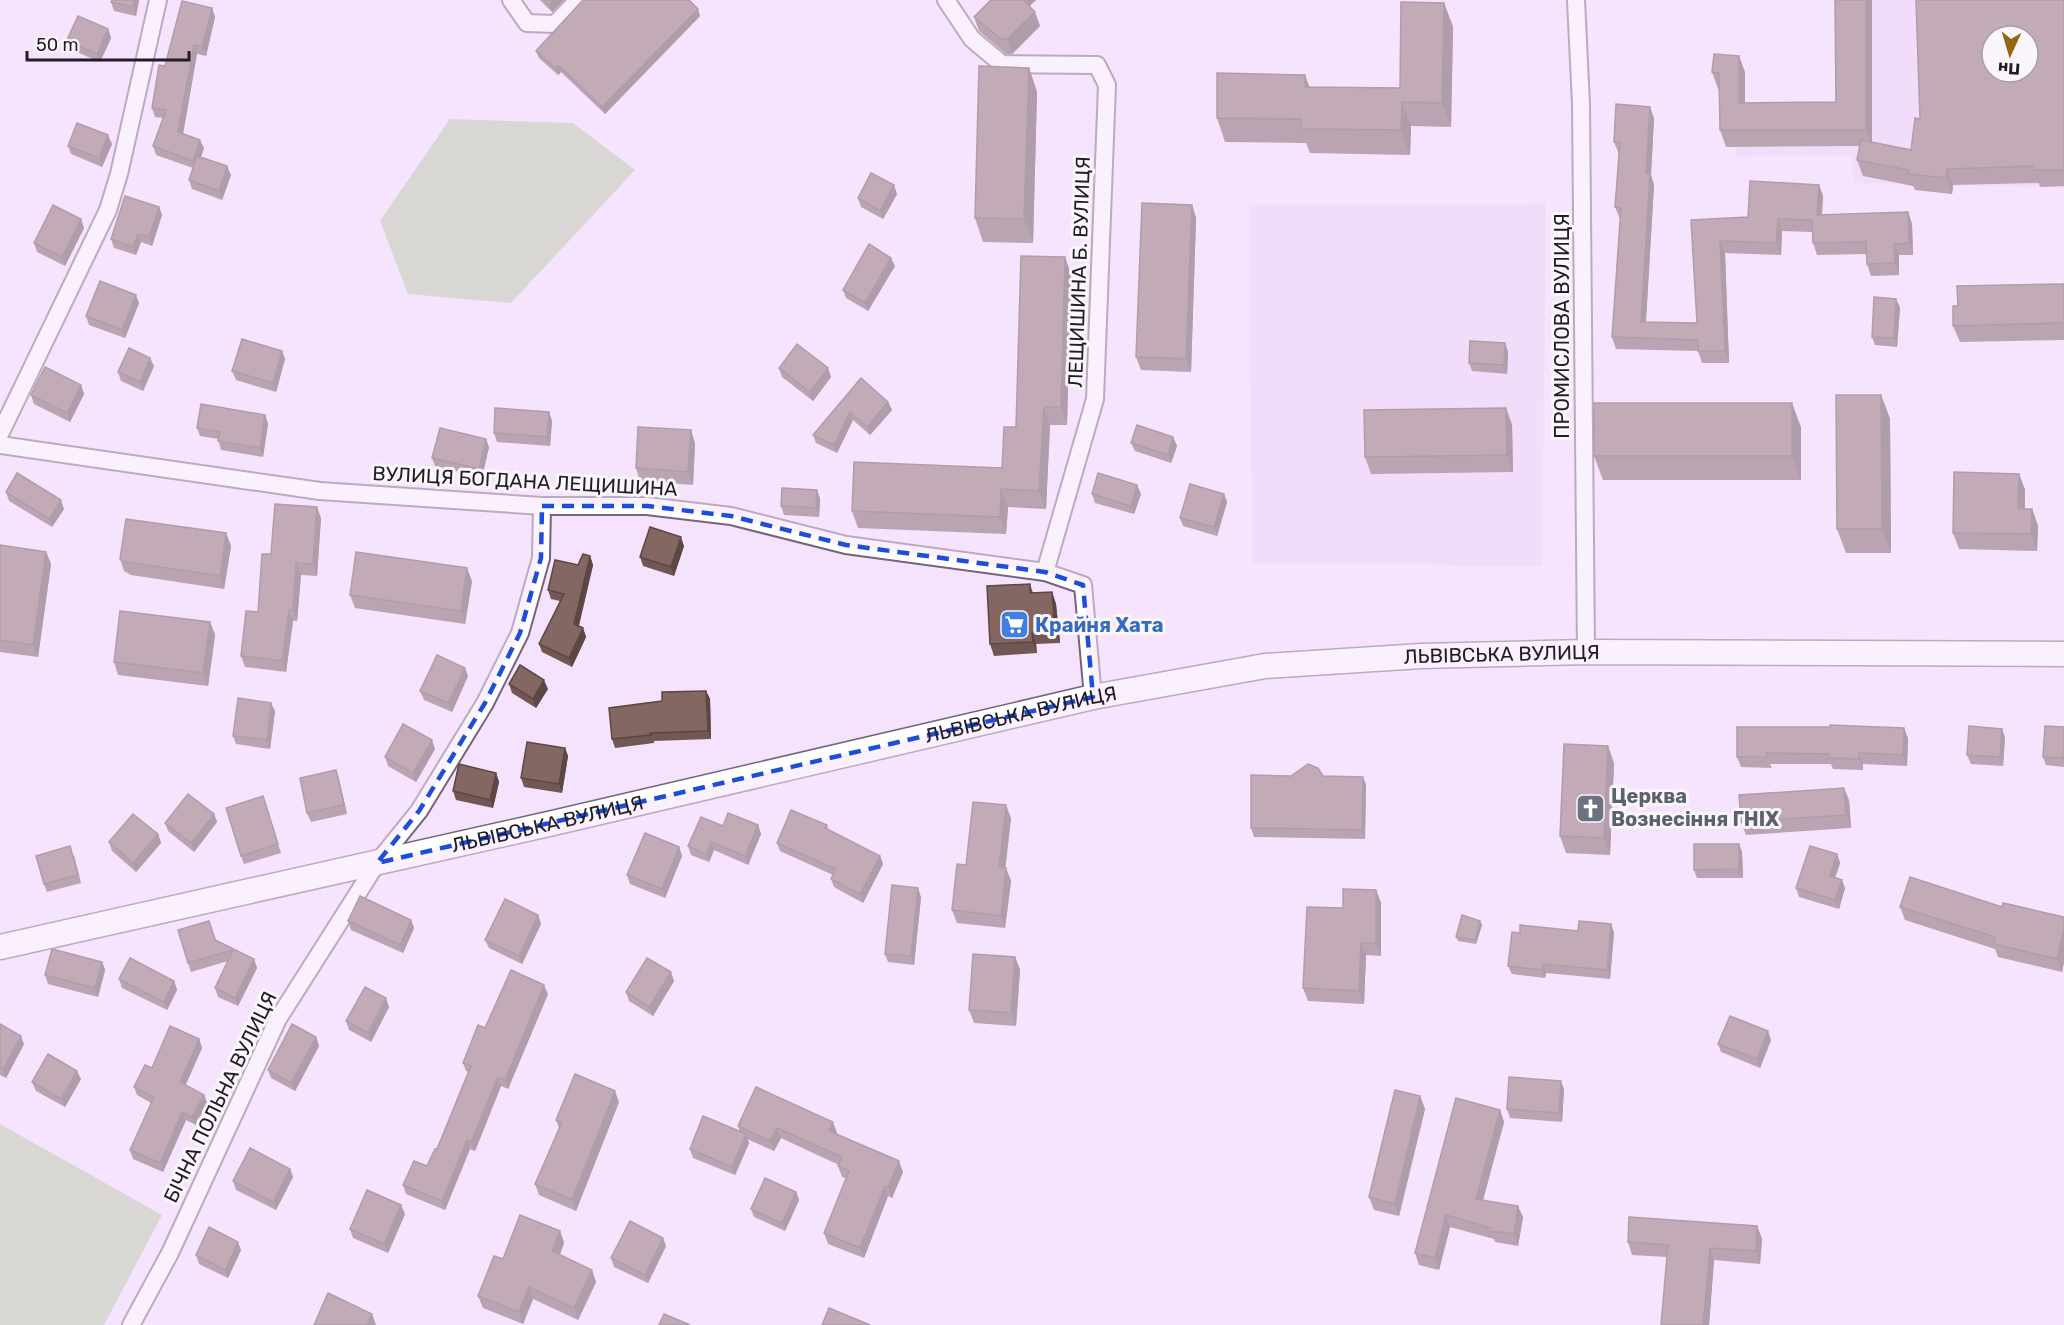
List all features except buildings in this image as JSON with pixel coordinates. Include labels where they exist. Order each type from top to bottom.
[{"type":"main road","name":"ЛЬВІВСЬКА ВУЛИЦЯ","points":[[0,947],[377,863],[1093,697],[1265,666],[1421,656],[1586,652],[2064,654]]},
{"type":"street","points":[[0,434],[108,210],[119,174],[158,0]]},
{"type":"street","points":[[511,0],[527,23],[555,24],[578,0]]},
{"type":"street","name":"ЛЕЩИШИНА Б. ВУЛИЦЯ","points":[[946,0],[972,39],[1002,64],[1097,65],[1107,85],[1095,399],[1045,572]]},
{"type":"street","name":"ПРОМИСЛОВА ВУЛИЦЯ","points":[[1576,0],[1581,104],[1586,652]]},
{"type":"street","name":"ВУЛИЦЯ БОГДАНА ЛЕЩИШИНА","points":[[0,445],[320,492],[542,506],[647,506],[732,516],[846,544],[1045,572],[1083,585],[1093,697]]},
{"type":"street","points":[[377,863],[419,811],[485,704],[520,633],[541,558],[542,506]]},
{"type":"street","name":"БІЧНА ПОЛЬНА ВУЛИЦЯ","points":[[131,1325],[170,1252],[278,1019],[377,863]]},
{"type":"highlighted area","points":[[542,506],[647,506],[731,516],[846,545],[1045,572],[1083,585],[1093,697],[377,863],[419,811],[485,703],[520,633],[541,558]]},
{"type":"shaded area","points":[[1834,0],[2064,0],[2064,188],[1853,183],[1852,156],[1736,157],[1735,119],[1837,121]]},
{"type":"shaded area","points":[[1546,203],[1542,566],[1252,563],[1249,205]]},
{"type":"green space","points":[[450,119],[573,123],[635,170],[511,303],[408,294],[380,221]]},
{"type":"green space","points":[[0,1124],[162,1215],[104,1325],[0,1325]]},
{"type":"place","name":"Крайня Хата","points":[[1014,625]]},
{"type":"place","name":"Церква Вознесіння ГНІХ","points":[[1590,808]]}]
